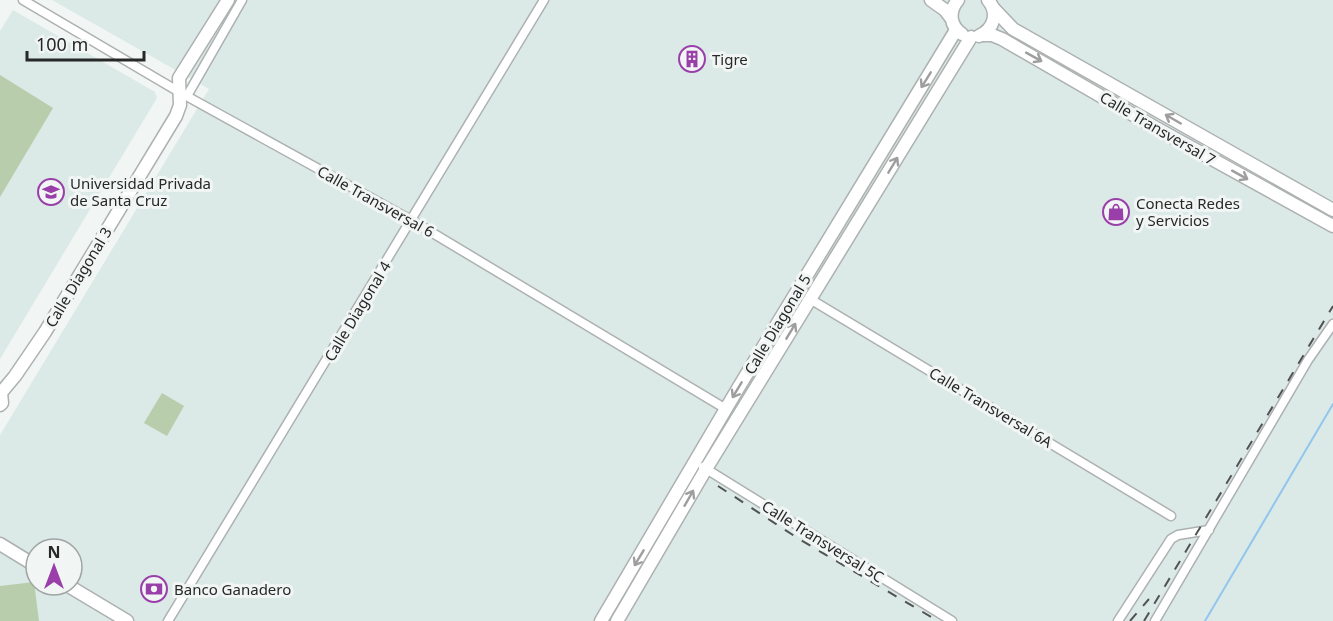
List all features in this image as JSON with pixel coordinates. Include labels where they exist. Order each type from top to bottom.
[{"type":"main road","name":"Calle Diagonal 3","points":[[0,405],[2,403],[0,394],[45,332],[171,123],[184,94],[179,78],[228,0]]},
{"type":"main road","points":[[931,0],[945,10],[954,24]]},
{"type":"main road","name":"Calle Diagonal 5","points":[[602,621],[954,24],[952,7],[958,0]]},
{"type":"main road","name":"Calle Diagonal 5","points":[[617,621],[706,469],[810,299],[976,36],[991,27],[994,16],[992,3]]},
{"type":"main road","name":"Calle Transversal 7","points":[[992,3],[1005,24],[1013,29],[1333,210]]},
{"type":"main road","name":"Calle Transversal 7","points":[[954,24],[976,36],[992,36],[1002,39],[1333,226]]},
{"type":"main road","points":[[1083,85],[1091,72]]},
{"type":"main road","points":[[1210,158],[1219,145]]},
{"type":"main road","points":[[1314,216],[1320,203]]},
{"type":"main road","points":[[829,238],[843,248]]},
{"type":"main road","points":[[655,531],[665,539]]},
{"type":"main road","points":[[0,544],[24,559]]},
{"type":"main road","points":[[84,595],[127,621]]},
{"type":"street","name":"Calle Transversal 6","points":[[23,0],[184,94],[411,220],[726,409]]},
{"type":"street","points":[[184,94],[242,0]]},
{"type":"street","name":"Calle Diagonal 4","points":[[168,621],[544,0]]},
{"type":"street","name":"Calle Transversal 6A","points":[[810,299],[1171,516]]},
{"type":"street","points":[[1155,621],[1308,360],[1333,324]]},
{"type":"street","name":"Calle Transversal 5C","points":[[695,461],[952,621]]},
{"type":"street","points":[[1118,621],[1171,539],[1179,535],[1209,530]]},
{"type":"shaded area","points":[[52,0],[1333,0],[1333,621],[0,621],[0,435],[209,89]]},
{"type":"shaded area","name":"Universidad Privada de Santa Cruz","points":[[13,10],[155,92],[157,98],[0,359],[0,31]]},
{"type":"green space","points":[[0,75],[53,108],[0,197]]},
{"type":"green space","points":[[162,393],[184,406],[167,436],[144,423]]},
{"type":"green space","points":[[24,583],[24,597],[36,597],[39,621],[0,621],[0,586]]},
{"type":"waterway","points":[[1205,621],[1333,404]]},
{"type":"railway","points":[[1144,621],[1333,306]]},
{"type":"railway","points":[[718,486],[799,539],[938,621]]},
{"type":"railway","points":[[1130,621],[1149,599]]},
{"type":"place","name":"Tigre","points":[[692,59]]},
{"type":"place","name":"Universidad Privada de Santa Cruz","points":[[51,192]]},
{"type":"place","name":"Conecta Redes y Servicios","points":[[1116,212]]},
{"type":"place","name":"Banco Ganadero","points":[[154,589]]}]
